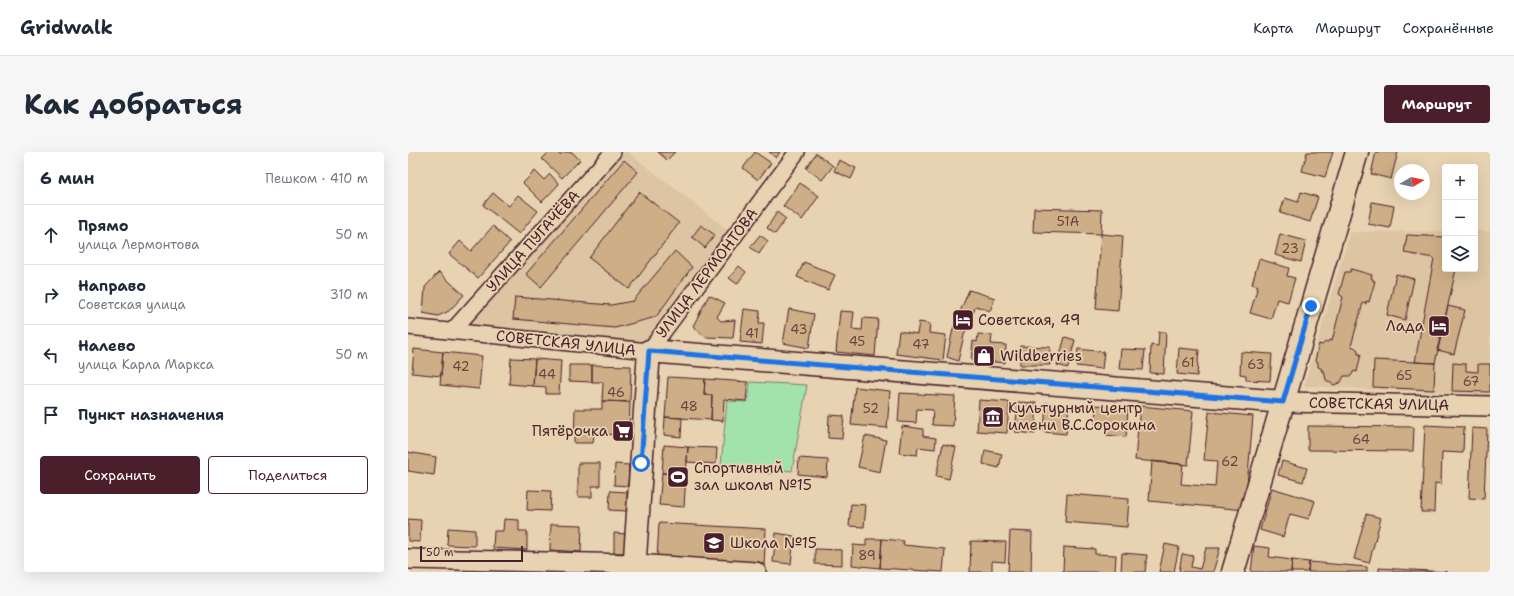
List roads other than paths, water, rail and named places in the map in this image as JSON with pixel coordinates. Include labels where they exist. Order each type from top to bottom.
[{"type":"main road","points":[[1233,572],[1357,152]]},
{"type":"main road","name":"СОВЕТСКАЯ УЛИЦА","points":[[649,351],[1283,402]]},
{"type":"main road","name":"УЛИЦА ЛЕРМОНТОВА","points":[[634,568],[649,351]]},
{"type":"street","name":"УЛИЦА ПУГАЧЁВА","points":[[452,331],[613,152]]},
{"type":"street","name":"УЛИЦА ЛЕРМОНТОВА","points":[[649,351],[797,152]]},
{"type":"street","name":"СОВЕТСКАЯ УЛИЦА","points":[[408,327],[649,351]]},
{"type":"street","name":"СОВЕТСКАЯ УЛИЦА","points":[[1283,402],[1490,406]]},
{"type":"street","points":[[408,559],[756,572]]},
{"type":"place","name":"Советская, 49","points":[[963,320]]},
{"type":"place","name":"Лада","points":[[1439,326]]},
{"type":"place","name":"Wildberries","points":[[984,356]]},
{"type":"place","name":"Культурный центр имени В.С.Сорокина","points":[[993,417]]},
{"type":"place","name":"Пятёрочка","points":[[623,431]]},
{"type":"place","name":"Спортивный зал школы №15","points":[[678,477]]},
{"type":"place","name":"Школа №15","points":[[714,543]]}]
